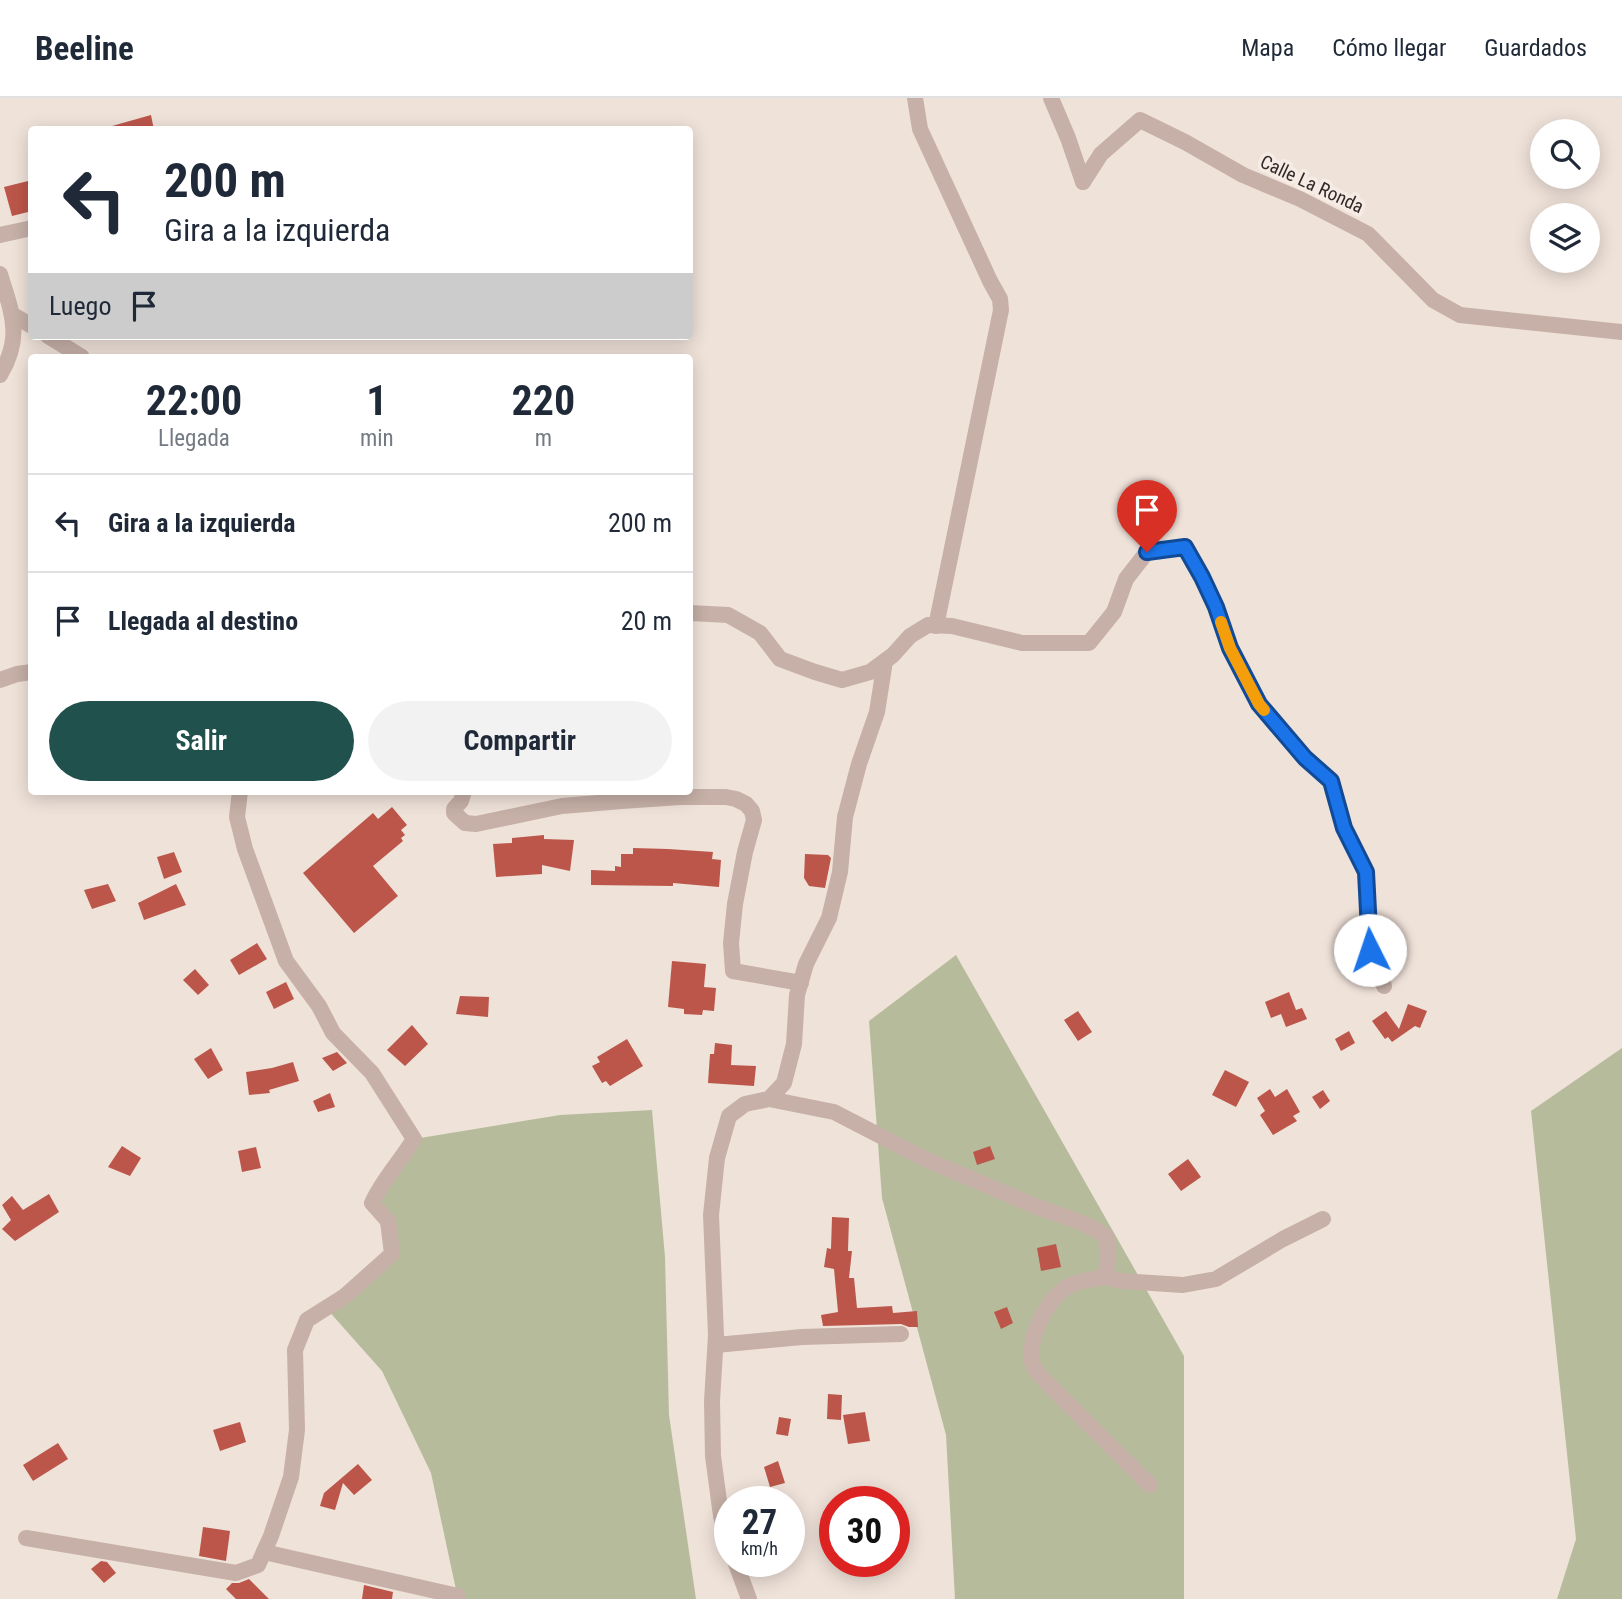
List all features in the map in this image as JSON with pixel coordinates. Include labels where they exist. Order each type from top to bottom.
[{"type":"street","points":[[915,98],[920,129],[1000,299],[1001,310],[936,625]]},
{"type":"street","name":"Calle La Ronda","points":[[1051,98],[1083,182],[1101,154],[1140,120],[1243,175],[1300,199],[1368,234],[1433,300],[1460,315],[1622,332]]},
{"type":"street","points":[[0,235],[28,229]]},
{"type":"street","points":[[0,274],[13,316],[13,343],[9,359],[0,375]]},
{"type":"street","points":[[13,316],[28,324]]},
{"type":"street","points":[[54,340],[77,354]]},
{"type":"street","points":[[693,613],[728,615],[760,634],[780,659],[842,680],[870,672],[893,655],[910,636],[928,625],[952,626],[1022,643],[1089,643],[1114,612],[1126,579],[1147,552],[1185,547],[1202,577],[1230,648],[1259,704],[1305,758],[1331,781],[1344,828],[1366,872],[1370,950],[1384,986]]},
{"type":"street","points":[[769,1099],[785,1083],[794,1044],[797,995],[806,964],[829,918],[840,872],[845,817],[877,712],[886,661]]},
{"type":"street","points":[[0,680],[28,673]]},
{"type":"street","points":[[26,1538],[236,1573],[258,1565],[291,1477],[297,1430],[295,1350],[307,1321],[345,1296],[392,1254],[388,1221],[372,1203],[380,1185],[414,1139],[373,1073],[333,1033],[319,1006],[286,961],[245,849],[237,817],[240,795]]},
{"type":"street","points":[[463,795],[454,813],[465,823],[476,824],[562,806],[622,801],[726,797],[746,804],[754,820],[735,904],[731,943],[733,971],[800,983]]},
{"type":"street","points":[[716,1486],[713,1456],[712,1401],[716,1345],[711,1215],[717,1158],[729,1116],[745,1104],[769,1099],[834,1112],[926,1159],[1037,1207],[1083,1223],[1108,1239],[1106,1277]]},
{"type":"street","points":[[1150,1485],[1048,1384],[1034,1366],[1034,1335],[1046,1309],[1057,1294],[1068,1286],[1106,1277],[1121,1281],[1183,1285],[1216,1279],[1283,1239],[1323,1219]]},
{"type":"street","points":[[716,1345],[802,1337],[901,1334]]},
{"type":"street","points":[[264,1552],[458,1596]]},
{"type":"street","points":[[741,1577],[749,1599]]},
{"type":"green space","points":[[956,955],[1184,1356],[1184,1599],[955,1599],[946,1435],[882,1198],[869,1021]]},
{"type":"green space","points":[[1622,1048],[1622,1599],[1557,1599],[1576,1539],[1531,1111]]},
{"type":"green space","points":[[652,1110],[665,1257],[669,1415],[696,1599],[458,1599],[431,1473],[382,1371],[326,1308],[392,1254],[372,1203],[414,1139],[560,1115]]},
{"type":"building","points":[[151,115],[153,126],[112,126]]},
{"type":"building","points":[[28,181],[28,212],[12,216],[4,187]]},
{"type":"building","points":[[392,807],[407,825],[401,830],[405,835],[401,838],[403,841],[373,866],[398,896],[354,933],[303,873],[373,813],[378,819]]},
{"type":"building","points":[[544,835],[544,839],[574,840],[570,871],[542,865],[542,874],[496,877],[493,844],[512,843],[512,838]]},
{"type":"building","points":[[633,848],[713,852],[712,859],[721,860],[719,887],[673,883],[673,886],[591,885],[591,870],[615,871],[615,866],[621,867],[621,854],[633,854]]},
{"type":"building","points":[[174,852],[182,872],[164,879],[157,857]]},
{"type":"building","points":[[805,854],[828,855],[831,858],[825,888],[809,886],[804,878]]},
{"type":"building","points":[[108,884],[116,901],[92,909],[84,890]]},
{"type":"building","points":[[176,884],[186,905],[144,920],[138,903]]},
{"type":"building","points":[[257,943],[267,959],[239,975],[230,960]]},
{"type":"building","points":[[672,961],[706,964],[704,987],[716,988],[714,1011],[703,1010],[702,1015],[684,1014],[684,1009],[668,1007]]},
{"type":"building","points":[[195,969],[209,985],[198,995],[183,980]]},
{"type":"building","points":[[286,982],[294,999],[274,1009],[266,992]]},
{"type":"building","points":[[1289,992],[1296,1010],[1302,1008],[1307,1019],[1286,1027],[1281,1014],[1271,1018],[1265,1002]]},
{"type":"building","points":[[460,996],[489,997],[488,1017],[456,1014]]},
{"type":"building","points":[[1408,1004],[1427,1011],[1420,1028],[1415,1026],[1392,1042],[1388,1037],[1385,1039],[1372,1021],[1386,1011],[1399,1029]]},
{"type":"building","points":[[1078,1011],[1092,1032],[1078,1041],[1064,1020]]},
{"type":"building","points":[[412,1025],[428,1044],[405,1066],[387,1050]]},
{"type":"building","points":[[1349,1031],[1355,1043],[1341,1051],[1335,1039]]},
{"type":"building","points":[[627,1039],[643,1066],[610,1086],[606,1081],[602,1083],[592,1066],[600,1062],[597,1057]]},
{"type":"building","points":[[715,1043],[732,1045],[731,1065],[756,1066],[754,1086],[708,1083],[710,1054],[714,1054]]},
{"type":"building","points":[[211,1048],[223,1070],[208,1079],[194,1059]]},
{"type":"building","points":[[337,1052],[347,1063],[333,1071],[322,1058]]},
{"type":"building","points":[[293,1062],[299,1081],[269,1090],[270,1093],[249,1095],[246,1072]]},
{"type":"building","points":[[1225,1070],[1249,1082],[1236,1107],[1212,1095]]},
{"type":"building","points":[[1270,1089],[1275,1097],[1287,1089],[1300,1112],[1293,1116],[1297,1121],[1273,1135],[1260,1115],[1265,1111],[1257,1098]]},
{"type":"building","points":[[1323,1090],[1330,1101],[1320,1109],[1312,1097]]},
{"type":"building","points":[[330,1093],[335,1107],[318,1112],[313,1101]]},
{"type":"building","points":[[122,1146],[141,1158],[130,1176],[108,1167]]},
{"type":"building","points":[[990,1146],[995,1159],[977,1165],[973,1152]]},
{"type":"building","points":[[256,1147],[261,1168],[242,1172],[238,1151]]},
{"type":"building","points":[[1188,1159],[1201,1177],[1181,1191],[1168,1174]]},
{"type":"building","points":[[49,1194],[59,1212],[15,1241],[2,1229],[11,1220],[2,1205],[12,1196],[23,1210]]},
{"type":"building","points":[[832,1217],[849,1218],[848,1251],[852,1251],[849,1278],[854,1278],[857,1308],[892,1306],[893,1313],[917,1311],[918,1327],[901,1324],[823,1326],[821,1315],[838,1312],[834,1269],[824,1267],[827,1248],[831,1249]]},
{"type":"building","points":[[1056,1244],[1061,1267],[1041,1271],[1037,1248]]},
{"type":"building","points":[[1007,1307],[1013,1323],[1001,1329],[994,1312]]},
{"type":"building","points":[[828,1394],[842,1395],[841,1420],[827,1419]]},
{"type":"building","points":[[865,1412],[870,1441],[848,1444],[843,1415]]},
{"type":"building","points":[[779,1417],[791,1419],[788,1436],[776,1434]]},
{"type":"building","points":[[240,1422],[246,1442],[220,1451],[213,1430]]},
{"type":"building","points":[[58,1443],[68,1459],[33,1481],[23,1465]]},
{"type":"building","points":[[778,1461],[785,1483],[770,1486],[764,1467]]},
{"type":"building","points":[[358,1464],[372,1480],[354,1495],[343,1483],[335,1510],[320,1506],[324,1493]]},
{"type":"building","points":[[203,1527],[230,1531],[226,1561],[199,1556]]},
{"type":"building","points":[[101,1561],[107,1562],[116,1573],[104,1583],[91,1569]]},
{"type":"building","points":[[249,1579],[269,1599],[236,1599],[226,1589],[232,1583]]},
{"type":"building","points":[[364,1585],[393,1592],[392,1599],[362,1599]]},
{"type":"slow traffic","points":[[1221,622],[1230,648],[1264,710]]},
{"type":"route","points":[[1147,552],[1185,547],[1202,577],[1230,648],[1259,704],[1305,758],[1331,781],[1344,828],[1366,872],[1370,950]]}]
